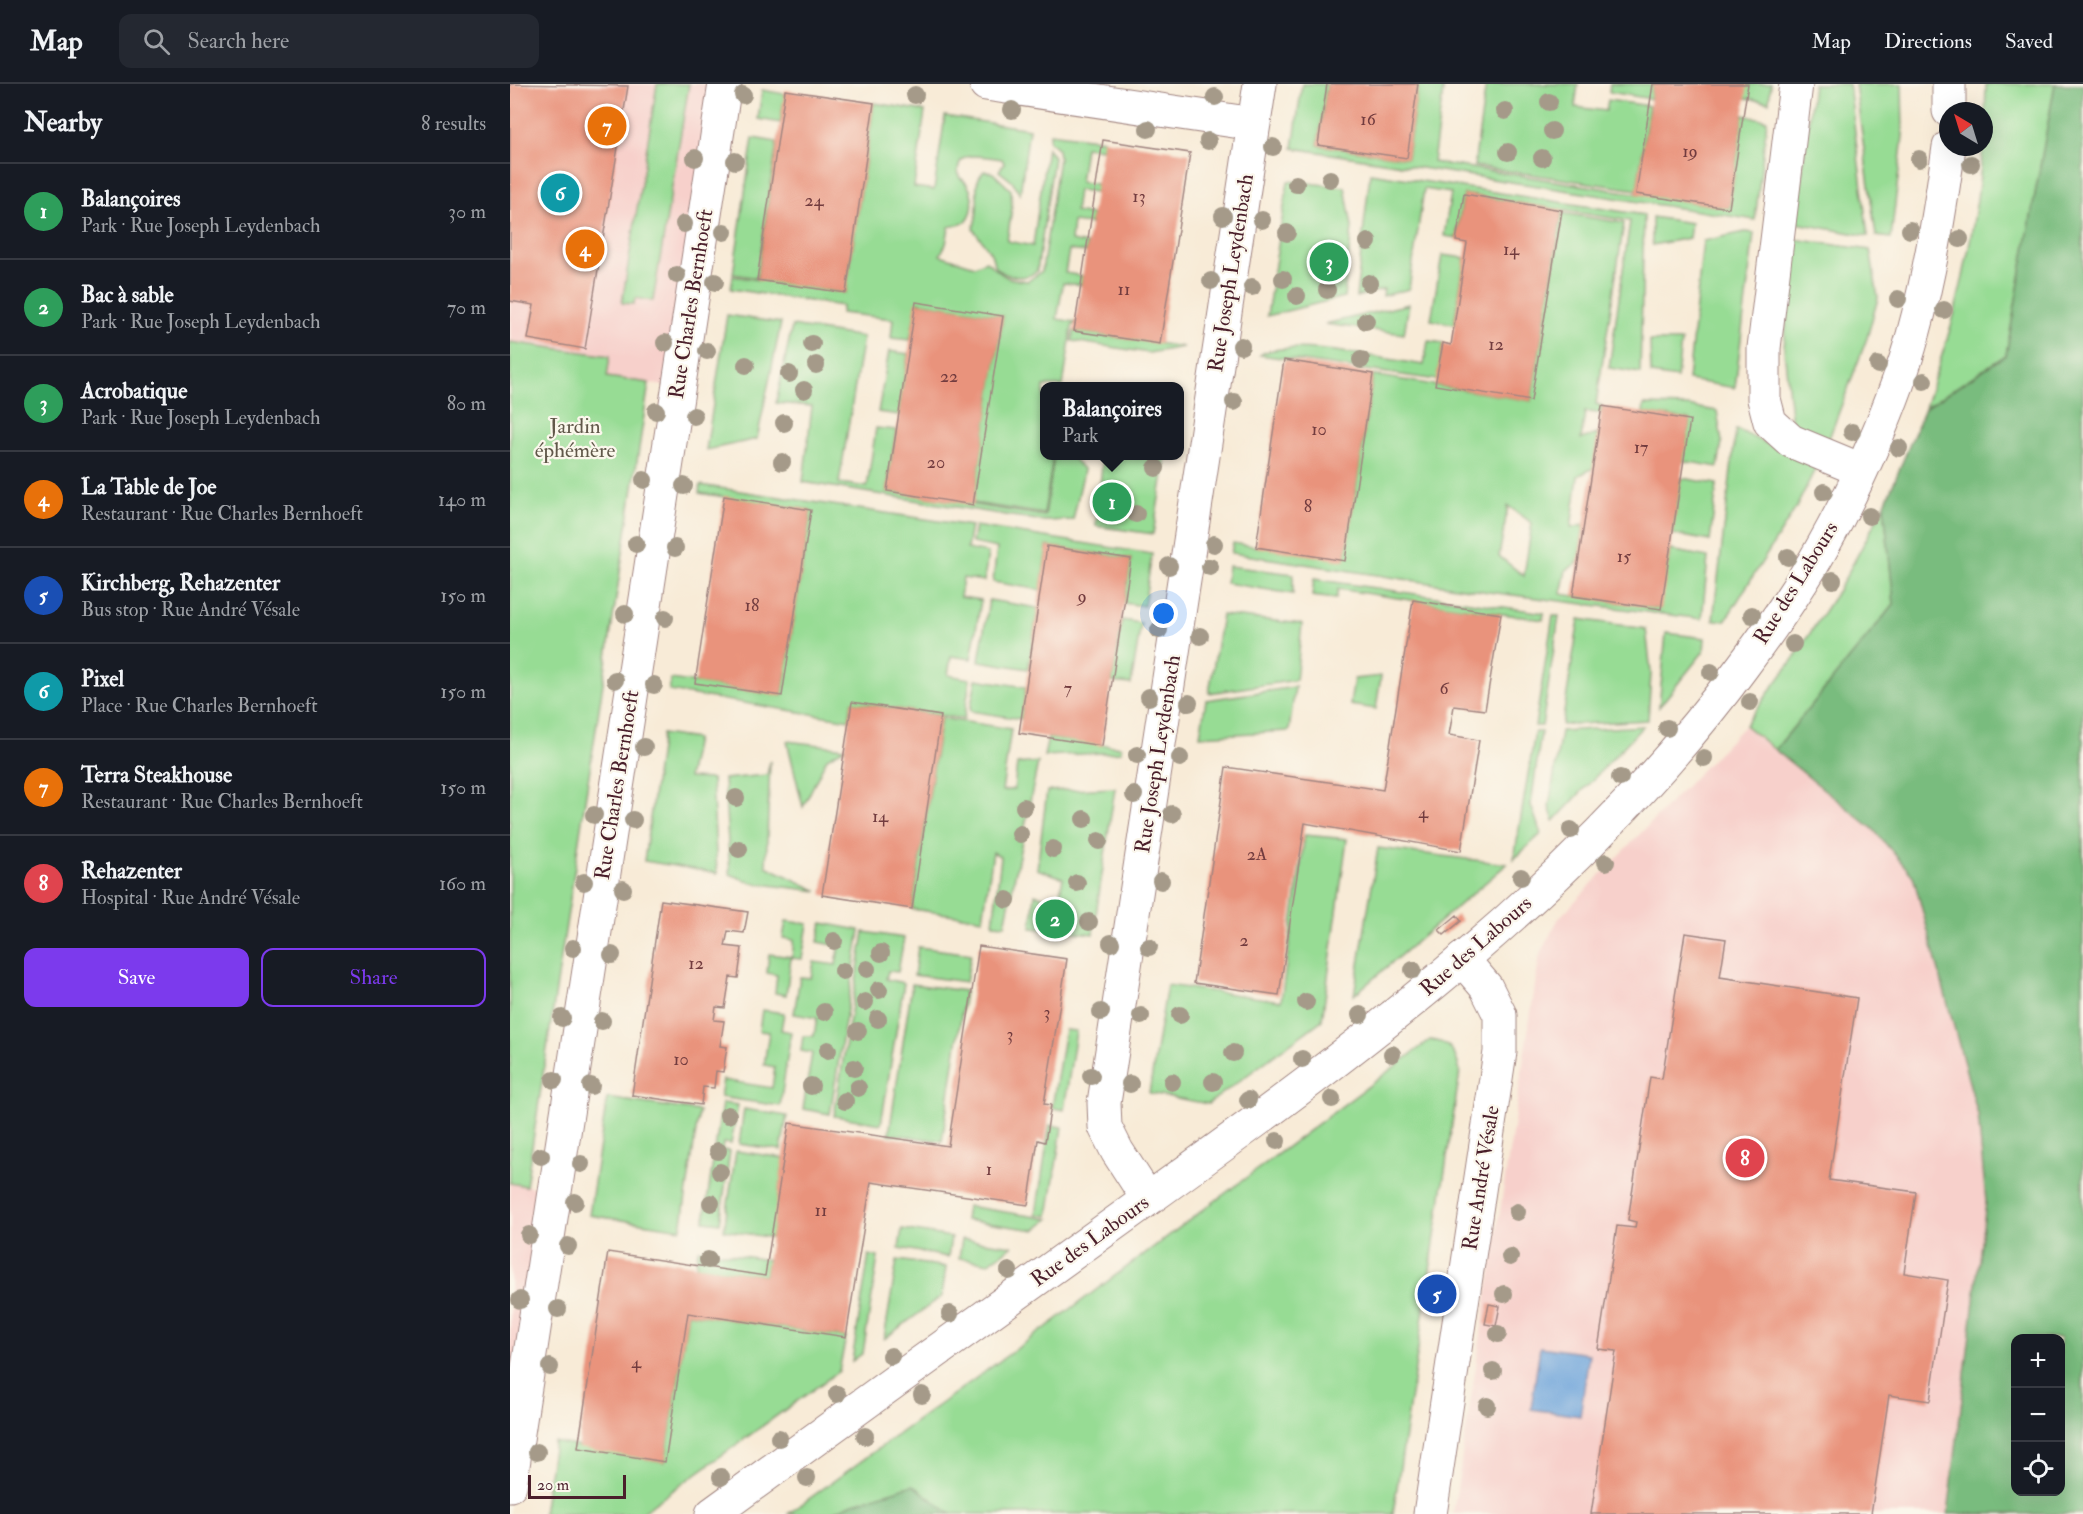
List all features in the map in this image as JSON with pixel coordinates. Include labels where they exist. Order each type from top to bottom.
[{"type":"street","name":"Rue Charles Bernhoeft","points":[[510,1485],[725,84]]},
{"type":"street","points":[[986,84],[1254,124]]},
{"type":"street","name":"Rue Joseph Leydenbach","points":[[1148,1198],[1117,1151],[1105,1126],[1104,1103],[1260,84]]},
{"type":"street","points":[[1796,84],[1764,348],[1764,399],[1770,422],[1791,441],[1861,470]]},
{"type":"street","points":[[1949,84],[1949,102]]},
{"type":"street","name":"Rue des Labours","points":[[712,1514],[1148,1198],[1243,1132],[1361,1042],[1462,959],[1576,859],[1643,789],[1715,705],[1778,619],[1823,547],[1861,470],[1912,339],[1929,264],[1947,156]]},
{"type":"street","name":"Rue André Vésale","points":[[1430,1514],[1500,1052],[1500,1014],[1486,987],[1462,959]]},
{"type":"shaded area","points":[[510,84],[725,84],[678,388],[607,377],[610,356],[510,342]]},
{"type":"shaded area","points":[[1745,725],[1873,829],[1913,876],[1978,1115],[1986,1202],[1948,1514],[1453,1514],[1540,954],[1559,918]]},
{"type":"shaded area","points":[[510,1183],[555,1191],[510,1485]]},
{"type":"green space","points":[[657,84],[689,84],[653,301],[635,298],[634,304],[622,303]]},
{"type":"green space","points":[[1302,84],[1327,84],[1318,145],[1407,158],[1418,84],[1444,84],[1433,162],[1729,208],[1743,115],[1767,120],[1755,220],[1293,148]]},
{"type":"green space","points":[[1486,84],[1578,84],[1575,107],[1606,111],[1608,100],[1649,106],[1637,190],[1474,166]]},
{"type":"green space","points":[[1610,84],[1653,84],[1651,99],[1609,92]]},
{"type":"green space","points":[[1741,84],[1771,84],[1769,102],[1746,98]]},
{"type":"green space","points":[[1813,84],[1849,84],[1868,236],[1796,223]]},
{"type":"green space","points":[[1855,84],[1902,84],[1903,136],[1891,238],[1876,236]]},
{"type":"green space","points":[[1986,84],[2055,84],[2006,355],[1925,408],[1951,327],[1961,287],[1977,200],[1982,156],[1993,156],[1993,102],[1985,102]]},
{"type":"green space","points":[[2055,84],[2083,84],[2083,1514],[1948,1514],[1986,1202],[1978,1115],[1913,876],[1873,829],[1775,750],[1894,604],[1884,506],[1925,408],[2006,355]]},
{"type":"green space","points":[[762,90],[785,94],[780,123],[758,119]]},
{"type":"green space","points":[[874,103],[925,111],[914,187],[934,190],[945,116],[1029,129],[1020,194],[1013,182],[999,171],[1004,163],[1002,159],[972,156],[961,161],[958,168],[959,177],[968,185],[973,203],[972,209],[965,222],[949,227],[946,244],[940,255],[975,266],[986,261],[1004,276],[1019,280],[1028,281],[1042,271],[1059,158],[1058,149],[1049,141],[1050,133],[1103,140],[1102,149],[1085,147],[1080,182],[1097,184],[1096,192],[1078,190],[1075,212],[1092,215],[1090,224],[1073,222],[1071,241],[1087,244],[1086,252],[1069,250],[1065,273],[1083,276],[1081,285],[1063,283],[1057,319],[1075,322],[1072,327],[1064,382],[1040,382],[1040,460],[1052,460],[1044,514],[973,503],[1003,316],[917,302],[910,340],[891,338],[893,319],[841,313],[842,306],[731,289],[733,276],[846,293]]},
{"type":"green space","points":[[753,138],[777,142],[757,278],[733,274]]},
{"type":"green space","points":[[1047,147],[1054,157],[1037,271],[1022,277],[1005,274],[996,267],[989,251],[973,229],[977,214],[978,180],[984,171],[993,173],[1011,190],[1012,208],[1007,241],[1033,246]]},
{"type":"green space","points":[[1370,173],[1644,215],[1640,373],[1609,368],[1630,221],[1464,194],[1456,238],[1444,236],[1451,193],[1424,189],[1409,289],[1383,296],[1384,289],[1356,297]]},
{"type":"green space","points":[[1288,181],[1345,187],[1352,227],[1344,297],[1267,316]]},
{"type":"green space","points":[[1562,213],[1624,223],[1596,404],[1602,406],[1601,413],[1585,412],[1581,439],[1598,434],[1593,468],[1578,476],[1571,528],[1584,525],[1578,563],[1566,570],[1561,594],[1660,609],[1670,550],[1708,557],[1702,619],[1489,592],[1231,553],[1233,543],[1345,560],[1373,375],[1531,401]],"holes":[[[1508,506],[1532,523],[1524,576],[1499,556]]]},
{"type":"green space","points":[[1652,217],[1691,223],[1689,238],[1652,245]]},
{"type":"green space","points":[[1745,232],[1754,233],[1735,388],[1688,380],[1703,241]]},
{"type":"green space","points":[[1794,239],[1870,250],[1878,298],[1867,338],[1828,441],[1792,425],[1784,348]]},
{"type":"green space","points":[[1442,255],[1465,258],[1454,324],[1431,320]]},
{"type":"green space","points":[[1409,304],[1404,334],[1325,324]]},
{"type":"green space","points":[[727,315],[781,323],[757,439],[706,450]]},
{"type":"green space","points":[[792,326],[863,337],[839,483],[867,487],[876,428],[896,430],[887,491],[1045,516],[1053,460],[1075,460],[1084,470],[1073,520],[1043,521],[803,482],[812,406],[776,403]]},
{"type":"green space","points":[[1074,331],[1183,347],[1149,353],[1072,341]]},
{"type":"green space","points":[[1428,341],[1443,343],[1437,380],[1260,355],[1273,350],[1314,349],[1424,365]]},
{"type":"green space","points":[[1650,341],[1681,341],[1677,378],[1651,374]]},
{"type":"green space","name":"Jardin éphémère","points":[[510,342],[610,356],[607,377],[649,383],[526,1186],[510,1183]]},
{"type":"green space","points":[[889,351],[908,354],[899,415],[878,412]]},
{"type":"green space","points":[[1644,405],[1687,406],[1717,411],[1722,442],[1718,467],[1683,461],[1690,420],[1643,413]]},
{"type":"green space","points":[[1736,429],[1816,467],[1796,508],[1725,621],[1713,620]]},
{"type":"green space","points":[[1103,460],[1165,460],[1153,534],[1096,526]]},
{"type":"green space","points":[[1681,478],[1717,484],[1710,541],[1672,534]]},
{"type":"green space","points":[[700,485],[971,526],[967,549],[988,553],[984,581],[963,578],[960,597],[981,600],[971,659],[951,656],[948,675],[970,679],[964,719],[852,702],[849,720],[669,691],[671,679],[782,696],[811,510],[699,493]]},
{"type":"green space","points":[[1884,506],[1894,604],[1775,750],[1745,725],[1794,658],[1842,584]]},
{"type":"green space","points":[[975,526],[1152,554],[1144,606],[1124,603],[1131,559],[1047,546],[1041,590],[993,582],[997,548],[972,543]]},
{"type":"green space","points":[[1228,566],[1293,574],[1293,594],[1226,583]]},
{"type":"green space","points":[[1314,579],[1544,613],[1543,620],[1338,589],[1336,599],[1312,596]]},
{"type":"green space","points":[[989,600],[1038,608],[1028,669],[979,661]]},
{"type":"green space","points":[[1222,615],[1302,624],[1296,680],[1209,693]]},
{"type":"green space","points":[[1553,616],[1559,616],[1542,726],[1535,726]]},
{"type":"green space","points":[[1579,619],[1646,629],[1651,673],[1648,720],[1562,725]]},
{"type":"green space","points":[[1122,620],[1141,623],[1131,684],[1112,682]]},
{"type":"green space","points":[[1666,633],[1705,638],[1704,651],[1659,707]]},
{"type":"green space","points":[[1381,676],[1376,709],[1350,705],[1354,679]]},
{"type":"green space","points":[[976,679],[1026,687],[1021,719],[970,711]]},
{"type":"green space","points":[[1295,687],[1289,731],[1200,736],[1206,700]]},
{"type":"green space","points":[[941,718],[1011,729],[1002,791],[1014,789],[1017,764],[1038,762],[1005,925],[993,924],[1001,857],[993,852],[983,919],[912,909]]},
{"type":"green space","points":[[1643,726],[1554,821],[1549,807],[1561,731]]},
{"type":"green space","points":[[1535,732],[1541,732],[1531,805],[1541,834],[1514,859]]},
{"type":"green space","points":[[662,734],[696,739],[688,778],[712,779],[717,873],[644,861]]},
{"type":"green space","points":[[1048,738],[1121,747],[1121,752],[1044,756]]},
{"type":"green space","points":[[787,741],[845,748],[827,758],[803,807]]},
{"type":"green space","points":[[770,761],[766,866],[818,891],[752,883],[730,874],[724,779],[767,775]]},
{"type":"green space","points":[[1115,788],[1093,934],[1031,928],[1035,894],[1058,902],[1063,878],[1037,869],[1047,791]]},
{"type":"green space","points":[[1305,835],[1347,839],[1322,1020],[1208,1104],[1149,1093],[1167,985],[1281,1001]]},
{"type":"green space","points":[[1378,848],[1507,864],[1354,995]]},
{"type":"green space","points":[[786,921],[808,924],[802,959],[791,958],[786,995],[775,993],[777,975],[767,973],[769,954],[792,957],[794,940],[783,938]]},
{"type":"green space","points":[[822,923],[860,930],[830,1114],[803,1109],[812,1053],[801,1051],[803,1036],[814,1036],[817,1018],[794,1014],[800,977],[811,978],[814,962],[836,965],[839,946],[818,942]]},
{"type":"green space","points":[[864,932],[904,938],[898,972],[888,971],[886,979],[904,983],[881,1124],[834,1116]]},
{"type":"green space","points":[[918,947],[971,954],[966,982],[914,975]]},
{"type":"green space","points":[[912,984],[965,991],[942,1141],[889,1134]]},
{"type":"green space","points":[[762,1010],[784,1013],[781,1030],[791,1032],[780,1106],[720,1097],[723,1080],[772,1088],[775,1067],[764,1065],[769,1032],[759,1031]]},
{"type":"green space","points":[[1065,1030],[1076,1031],[1064,1110],[1052,1108]]},
{"type":"green space","points":[[1430,1040],[1443,1043],[1451,1049],[1460,1071],[1393,1514],[788,1514],[1048,1326]]},
{"type":"green space","points":[[607,1098],[699,1111],[681,1229],[589,1215]]},
{"type":"green space","points":[[722,1103],[738,1105],[731,1144],[723,1143],[722,1150],[730,1151],[720,1223],[704,1221]]},
{"type":"green space","points":[[744,1109],[787,1116],[781,1150],[739,1144]]},
{"type":"green space","points":[[1050,1125],[1062,1127],[1048,1216],[1036,1214]]},
{"type":"green space","points":[[736,1151],[784,1158],[772,1238],[724,1230]]},
{"type":"green space","points":[[967,1206],[1049,1219],[1035,1230],[965,1220]]},
{"type":"green space","points":[[902,1229],[951,1237],[948,1257],[899,1248]]},
{"type":"green space","points":[[962,1239],[1012,1246],[989,1263],[959,1258]]},
{"type":"green space","points":[[698,1249],[768,1260],[765,1276],[696,1266]]},
{"type":"green space","points":[[869,1255],[878,1257],[863,1353],[852,1361]]},
{"type":"green space","points":[[897,1260],[946,1267],[942,1296],[884,1339]]},
{"type":"green space","points":[[688,1313],[846,1337],[839,1371],[640,1514],[543,1514],[554,1442],[665,1462]]},
{"type":"green space","points":[[913,1485],[951,1514],[829,1514],[853,1503]]},
{"type":"water","points":[[1540,1347],[1589,1354],[1580,1416],[1531,1409]]},
{"type":"building","points":[[510,84],[628,86],[585,349],[528,339],[534,305],[510,301]]},
{"type":"building","points":[[1327,84],[1418,84],[1407,158],[1318,145]]},
{"type":"building","points":[[1653,84],[1748,84],[1729,208],[1636,194]]},
{"type":"building","points":[[785,90],[874,103],[846,293],[757,280]]},
{"type":"building","points":[[1103,140],[1190,153],[1160,344],[1074,331]]},
{"type":"building","points":[[1464,194],[1562,210],[1531,401],[1435,385],[1443,343],[1451,345],[1467,243],[1456,241]]},
{"type":"building","points":[[916,302],[1003,316],[973,505],[887,491]]},
{"type":"building","points":[[1284,360],[1373,374],[1345,561],[1256,547]]},
{"type":"building","points":[[1602,406],[1690,420],[1661,609],[1573,596]]},
{"type":"building","points":[[724,496],[811,510],[782,696],[695,683]]},
{"type":"building","points":[[1047,546],[1131,559],[1102,746],[1019,733]]},
{"type":"building","points":[[1413,600],[1501,614],[1485,710],[1454,706],[1449,735],[1479,740],[1461,851],[1305,823],[1279,995],[1194,983],[1226,767],[1383,790]]},
{"type":"building","points":[[852,702],[941,716],[912,909],[822,895]]},
{"type":"building","points":[[661,900],[748,912],[744,933],[728,931],[725,946],[742,948],[738,978],[730,977],[725,1008],[716,1007],[714,1020],[724,1021],[720,1046],[727,1047],[723,1072],[716,1071],[714,1088],[703,1087],[701,1105],[632,1095]]},
{"type":"building","points":[[1457,915],[1461,921],[1444,935],[1439,930]]},
{"type":"building","points":[[1685,933],[1726,939],[1720,977],[1857,998],[1829,1180],[1916,1192],[1904,1273],[1948,1280],[1930,1401],[1889,1395],[1871,1514],[1591,1514],[1616,1351],[1598,1349],[1617,1226],[1635,1228],[1636,1222],[1628,1220],[1650,1077],[1662,1079]]},
{"type":"building","points":[[979,946],[1067,959],[1044,1104],[1051,1105],[1045,1142],[1038,1140],[1028,1205],[871,1182],[846,1337],[688,1313],[665,1462],[578,1448],[608,1252],[765,1276],[789,1123],[948,1146]]},
{"type":"building","points":[[1489,1304],[1500,1306],[1496,1326],[1485,1324]]},
{"type":"place","name":"Terra Steakhouse","points":[[607,126]]},
{"type":"place","name":"Pixel","points":[[560,193]]},
{"type":"place","name":"La Table de Joe","points":[[585,249]]},
{"type":"place","name":"Acrobatique","points":[[1329,262]]},
{"type":"place","name":"Balançoires","points":[[1112,502]]},
{"type":"place","name":"Bac à sable","points":[[1055,919]]},
{"type":"place","name":"Rehazenter","points":[[1745,1158]]},
{"type":"place","name":"Kirchberg, Rehazenter","points":[[1437,1294]]}]
